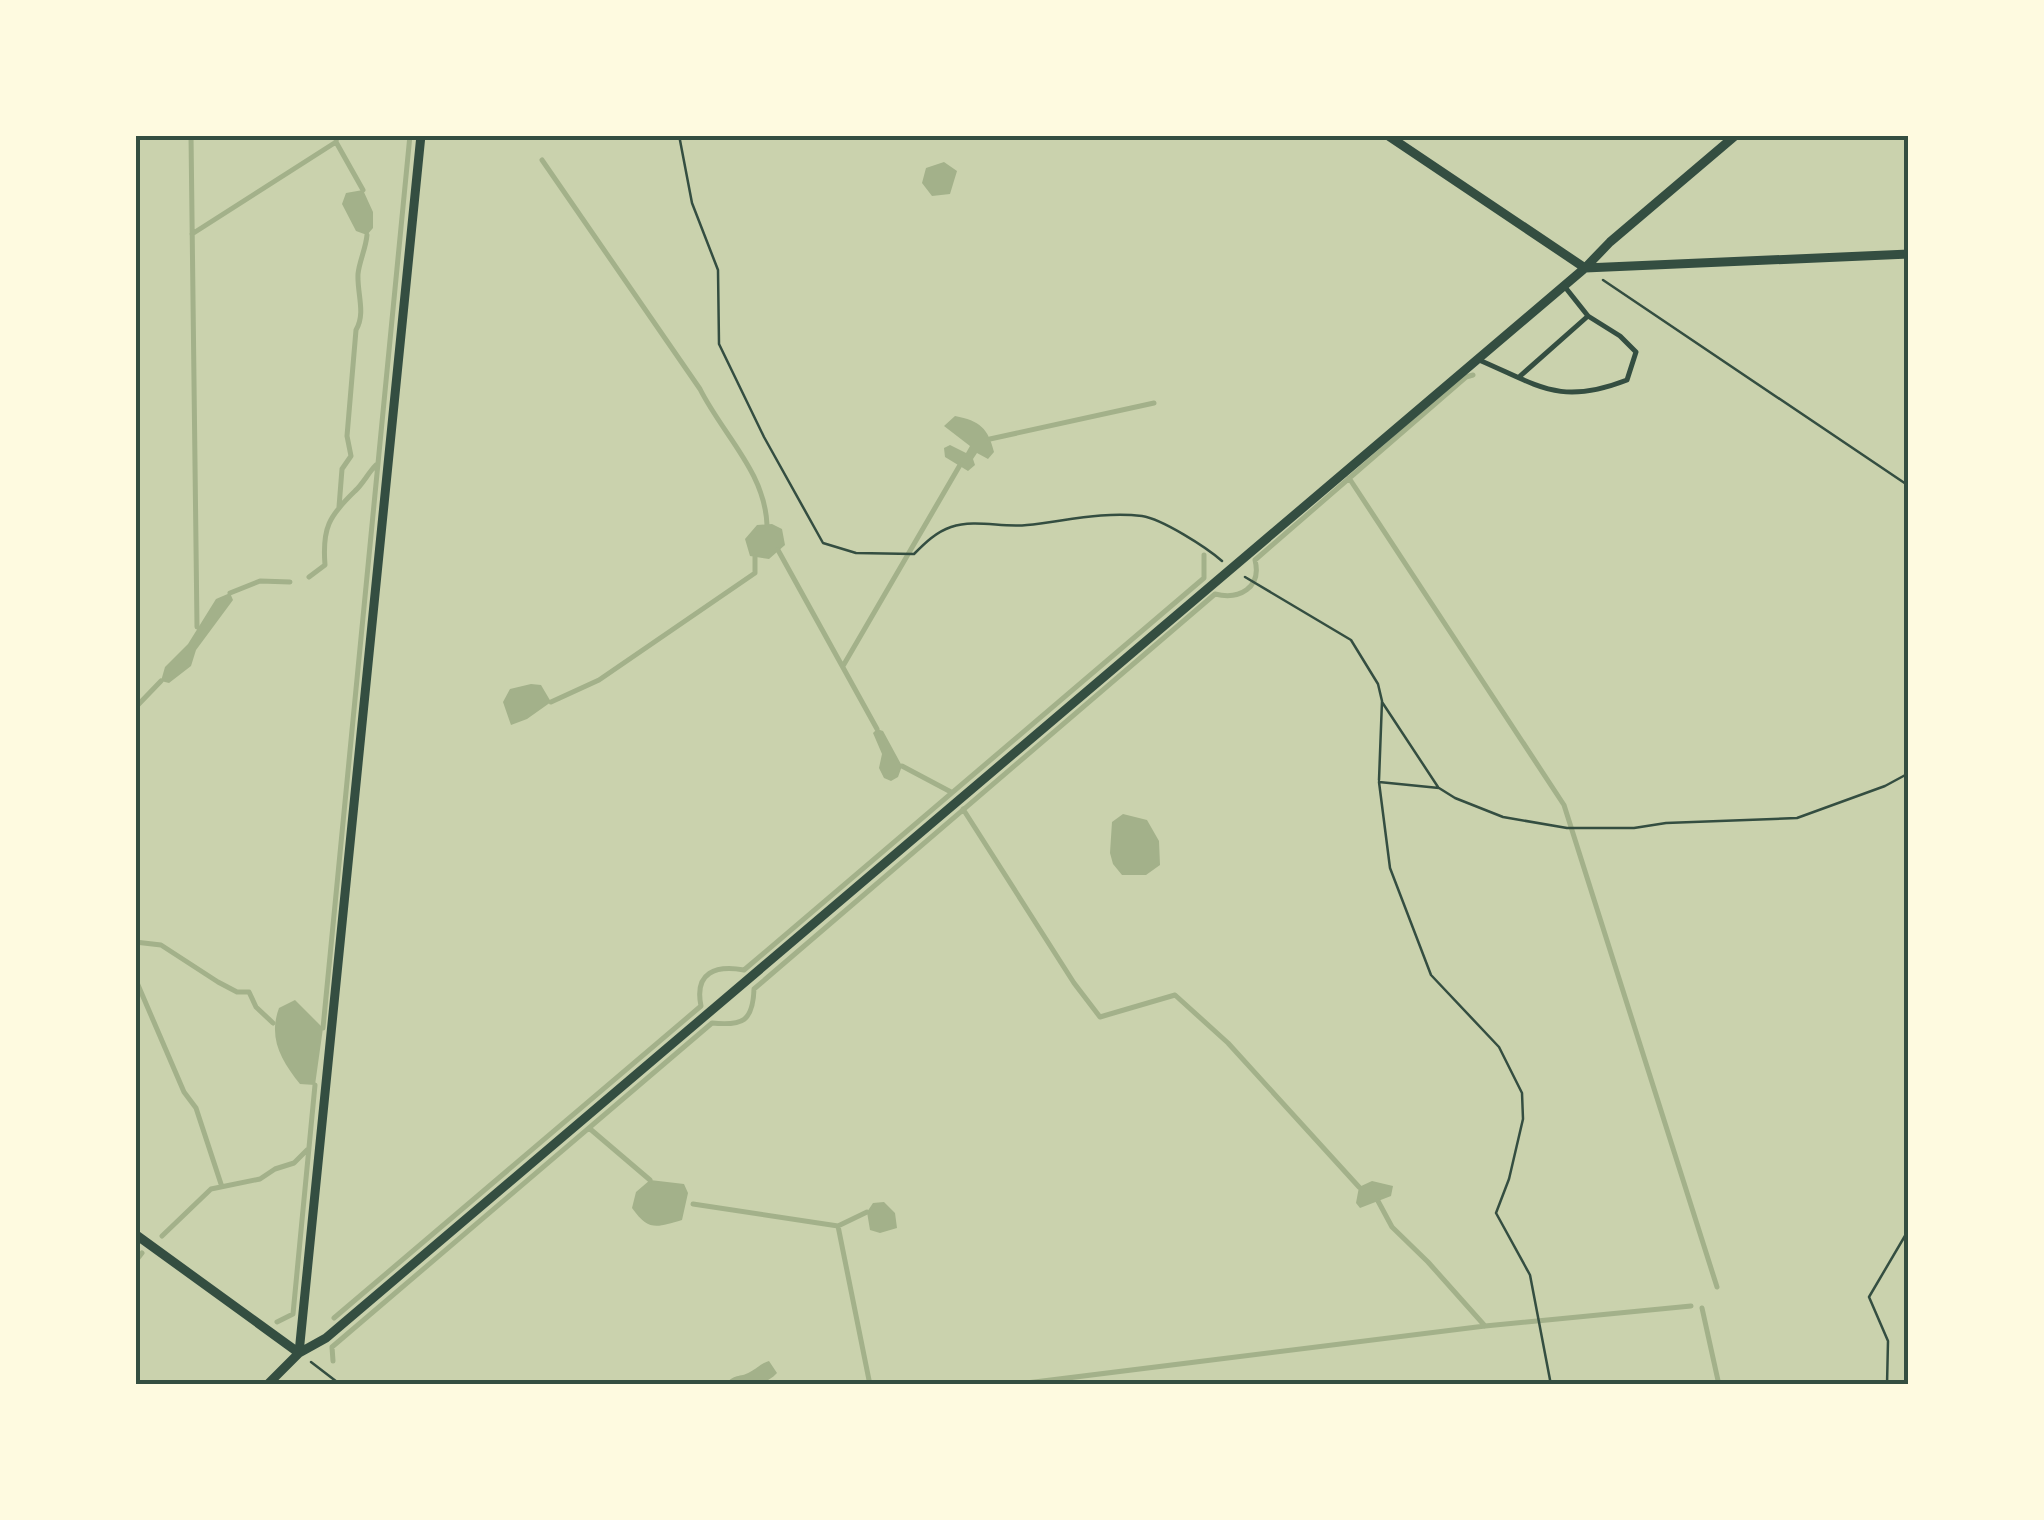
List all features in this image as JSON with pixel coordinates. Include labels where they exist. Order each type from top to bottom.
[{"type":"street","points":[[299,1353],[421,135]]},
{"type":"street","points":[[1387,135],[1585,268],[1909,254]]},
{"type":"street","points":[[268,1385],[299,1353],[326,1338],[1585,268],[1736,135]]},
{"type":"street","points":[[135,1234],[299,1353]]},
{"type":"lane","points":[[1476,358],[1556,393],[1595,392],[1627,380],[1636,352],[1620,336],[1588,316],[1563,284]]},
{"type":"lane","points":[[1519,377],[1588,316]]},
{"type":"path","points":[[679,135],[692,203],[718,270],[719,344],[764,438],[823,543],[856,554],[914,554],[931,537],[952,526],[1026,526],[1060,518],[1145,516],[1208,549],[1231,568],[1352,640],[1378,684],[1382,701],[1379,782],[1390,868],[1432,975],[1499,1047],[1522,1093],[1524,1119],[1496,1213],[1530,1276],[1552,1385]]},
{"type":"path","points":[[1585,268],[1909,486]]},
{"type":"path","points":[[1382,701],[1439,788],[1503,817],[1567,828],[1796,818],[1885,786],[1909,773]]},
{"type":"path","points":[[1379,782],[1439,788]]},
{"type":"path","points":[[1886,1385],[1888,1341],[1870,1297],[1909,1230]]},
{"type":"path","points":[[299,1353],[342,1385]]},
{"type":"shaded area","points":[[135,135],[1909,135],[1909,1385],[135,1385]]},
{"type":"shaded area","points":[[944,162],[957,171],[950,194],[932,196],[922,183],[926,168]]},
{"type":"shaded area","points":[[363,190],[373,212],[373,228],[367,235],[356,231],[342,204],[346,193]]},
{"type":"shaded area","points":[[955,416],[982,427],[994,452],[988,459],[977,453],[975,465],[968,471],[945,457],[944,448],[950,445],[966,453],[970,446],[944,426]]},
{"type":"shaded area","points":[[772,524],[782,529],[785,545],[769,559],[750,556],[745,539],[757,525]]},
{"type":"shaded area","points":[[230,593],[233,600],[196,650],[191,666],[169,683],[161,681],[165,667],[188,644],[216,599]]},
{"type":"shaded area","points":[[541,685],[551,702],[511,725],[503,702],[510,689]]},
{"type":"shaded area","points":[[877,729],[883,731],[902,766],[898,777],[891,781],[884,778],[879,768],[882,754],[873,733]]},
{"type":"shaded area","points":[[1123,814],[1147,820],[1159,841],[1160,865],[1146,875],[1122,875],[1113,864],[1112,822]]},
{"type":"shaded area","points":[[295,1000],[323,1028],[315,1085],[300,1084],[282,1057],[276,1039],[279,1008]]},
{"type":"shaded area","points":[[650,1180],[684,1184],[688,1193],[682,1220],[654,1226],[638,1216],[632,1208],[636,1192]]},
{"type":"shaded area","points":[[1372,1181],[1393,1186],[1391,1196],[1360,1208],[1356,1203],[1359,1187]]},
{"type":"shaded area","points":[[884,1202],[895,1213],[897,1228],[880,1233],[870,1230],[867,1212],[873,1203]]},
{"type":"shaded area","points":[[769,1361],[777,1373],[766,1381],[726,1385],[734,1377]]},
{"type":"waterway","points":[[191,135],[197,627]]},
{"type":"waterway","points":[[337,135],[336,142],[363,190]]},
{"type":"waterway","points":[[323,1028],[410,135]]},
{"type":"waterway","points":[[192,234],[336,142]]},
{"type":"waterway","points":[[542,160],[741,454],[759,488],[767,525]]},
{"type":"waterway","points":[[339,507],[342,469],[351,456],[347,436],[361,310],[358,274],[367,235]]},
{"type":"waterway","points":[[333,1361],[332,1347],[712,1023],[744,1019],[751,1008],[754,989],[1215,594],[1232,595],[1247,590],[1255,578],[1255,560],[1466,377],[1473,375]]},
{"type":"waterway","points":[[990,439],[1154,403]]},
{"type":"waterway","points":[[309,577],[325,565],[326,532],[333,516],[376,465]]},
{"type":"waterway","points":[[843,666],[960,465]]},
{"type":"waterway","points":[[1349,478],[1564,805],[1717,1287]]},
{"type":"waterway","points":[[778,550],[877,729]]},
{"type":"waterway","points":[[334,1318],[701,1006],[701,985],[709,973],[744,970],[1204,578],[1204,555]]},
{"type":"waterway","points":[[551,702],[599,680],[755,573],[755,557]]},
{"type":"waterway","points":[[230,593],[260,581],[290,582]]},
{"type":"waterway","points":[[135,708],[161,681]]},
{"type":"waterway","points":[[902,766],[951,792]]},
{"type":"waterway","points":[[963,809],[1074,983],[1100,1017],[1175,995],[1228,1043],[1359,1187]]},
{"type":"waterway","points":[[135,942],[161,945],[218,982],[237,992],[249,992],[256,1007],[273,1023]]},
{"type":"waterway","points":[[135,978],[184,1092],[196,1108],[221,1184]]},
{"type":"waterway","points":[[277,1322],[293,1314],[315,1085]]},
{"type":"waterway","points":[[589,1128],[650,1180]]},
{"type":"waterway","points":[[162,1236],[211,1189],[260,1179],[294,1163],[307,1150]]},
{"type":"waterway","points":[[1378,1201],[1392,1227],[1485,1326]]},
{"type":"waterway","points":[[693,1204],[838,1226],[867,1212]]},
{"type":"waterway","points":[[838,1226],[870,1385]]},
{"type":"waterway","points":[[135,1262],[142,1253]]},
{"type":"waterway","points":[[1011,1385],[1485,1326],[1691,1306]]},
{"type":"waterway","points":[[1702,1308],[1719,1385]]}]
